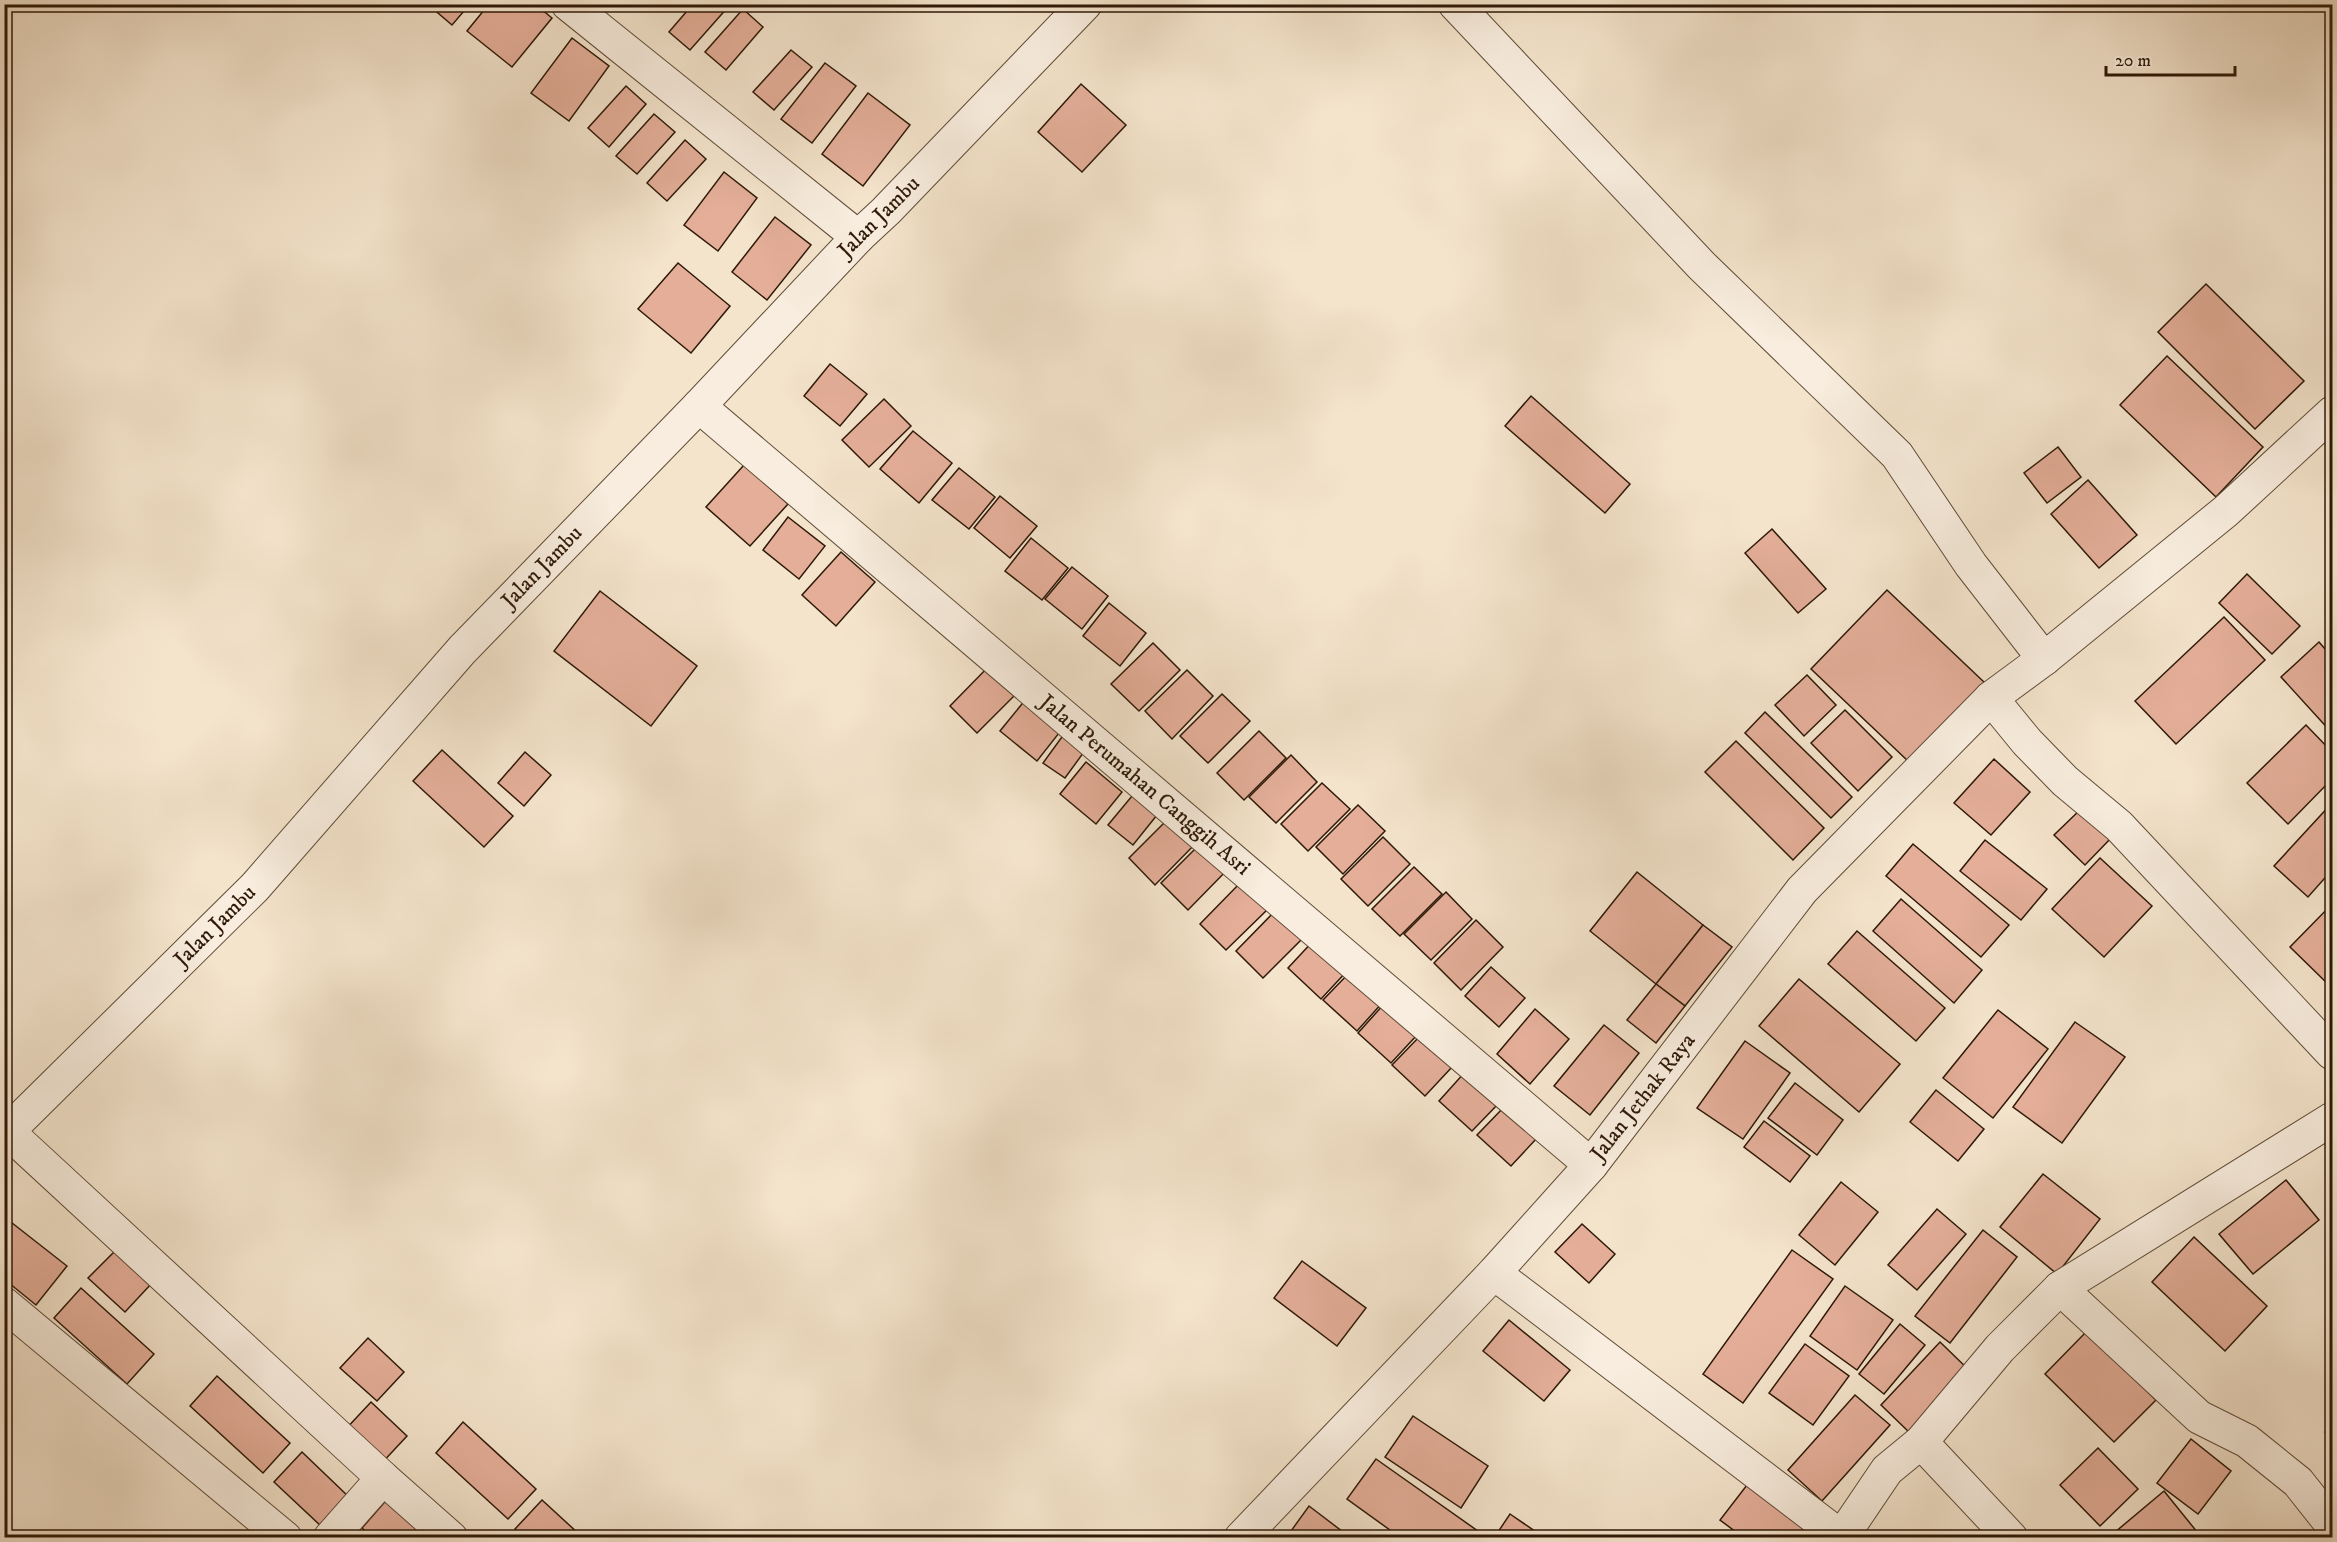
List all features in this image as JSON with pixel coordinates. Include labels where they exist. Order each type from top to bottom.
[{"type":"street","points":[[568,4],[858,237]]},
{"type":"street","name":"Jalan Jambu","points":[[6,1133],[255,886],[462,650],[1085,4]]},
{"type":"street","points":[[1455,4],[1702,266],[1897,455],[1971,565],[2044,659]]},
{"type":"street","name":"Jalan Perumahan Canggih Asri","points":[[699,406],[1591,1165]]},
{"type":"street","name":"Jalan Jethak Raya","points":[[1241,1538],[1494,1273],[1591,1165],[1802,890],[1991,698],[2044,659],[2226,511],[2332,413]]},
{"type":"street","points":[[1991,698],[2027,742],[2057,773],[2119,826],[2332,1053]]},
{"type":"street","points":[[1494,1273],[1841,1537],[1887,1470],[1921,1442],[2000,1348],[2060,1288],[2332,1119]]},
{"type":"street","points":[[6,1133],[451,1538]]},
{"type":"street","points":[[2060,1288],[2199,1417],[2247,1441],[2298,1482],[2332,1525]]},
{"type":"street","points":[[4,1304],[285,1538]]},
{"type":"street","points":[[1921,1442],[2011,1538]]},
{"type":"street","points":[[330,1538],[383,1478]]},
{"type":"building","points":[[433,4],[470,4],[452,25],[431,7]]},
{"type":"building","points":[[489,4],[535,4],[552,18],[512,67],[467,31]]},
{"type":"building","points":[[693,4],[724,4],[728,7],[690,50],[669,32]]},
{"type":"building","points":[[743,9],[763,27],[726,70],[705,52]]},
{"type":"building","points":[[572,38],[609,66],[569,121],[531,93]]},
{"type":"building","points":[[791,50],[812,67],[774,110],[753,92]]},
{"type":"building","points":[[825,63],[856,86],[812,143],[781,119]]},
{"type":"building","points":[[1081,84],[1126,125],[1082,172],[1038,132]]},
{"type":"building","points":[[626,86],[646,104],[609,147],[588,128]]},
{"type":"building","points":[[868,93],[910,125],[863,186],[822,154]]},
{"type":"building","points":[[654,114],[675,132],[637,174],[616,156]]},
{"type":"building","points":[[685,140],[706,159],[667,201],[647,183]]},
{"type":"building","points":[[724,172],[757,198],[718,251],[684,225]]},
{"type":"building","points":[[775,217],[811,245],[767,300],[732,272]]},
{"type":"building","points":[[678,263],[730,306],[691,353],[638,309]]},
{"type":"building","points":[[2206,284],[2304,381],[2255,429],[2158,332]]},
{"type":"building","points":[[2167,356],[2263,447],[2216,497],[2120,405]]},
{"type":"building","points":[[830,364],[867,394],[840,426],[804,396]]},
{"type":"building","points":[[1531,396],[1630,484],[1605,513],[1505,426]]},
{"type":"building","points":[[884,399],[911,426],[869,467],[842,440]]},
{"type":"building","points":[[913,431],[952,463],[919,503],[880,469]]},
{"type":"building","points":[[2058,447],[2081,477],[2047,503],[2024,473]]},
{"type":"building","points":[[744,465],[788,504],[750,546],[706,507]]},
{"type":"building","points":[[959,468],[995,497],[969,529],[932,500]]},
{"type":"building","points":[[2088,480],[2137,535],[2099,568],[2051,514]]},
{"type":"building","points":[[1000,496],[1037,526],[1010,558],[974,528]]},
{"type":"building","points":[[788,517],[825,546],[799,579],[763,550]]},
{"type":"building","points":[[1772,529],[1826,589],[1798,613],[1745,553]]},
{"type":"building","points":[[1031,538],[1068,568],[1042,600],[1005,571]]},
{"type":"building","points":[[841,552],[875,582],[836,626],[802,595]]},
{"type":"building","points":[[1072,567],[1108,596],[1082,629],[1045,599]]},
{"type":"building","points":[[2247,574],[2300,626],[2272,654],[2219,603]]},
{"type":"building","points":[[1887,590],[1985,683],[1909,762],[1811,669]]},
{"type":"building","points":[[600,591],[697,666],[651,726],[554,651]]},
{"type":"building","points":[[1109,603],[1146,633],[1120,666],[1083,636]]},
{"type":"building","points":[[2224,617],[2265,660],[2176,744],[2135,701]]},
{"type":"building","points":[[2319,642],[2332,657],[2332,733],[2281,677]]},
{"type":"building","points":[[1153,643],[1180,670],[1139,711],[1111,684]]},
{"type":"building","points":[[991,664],[1019,691],[977,733],[950,706]]},
{"type":"building","points":[[1187,670],[1213,696],[1172,739],[1145,711]]},
{"type":"building","points":[[1807,675],[1836,705],[1804,736],[1775,705]]},
{"type":"building","points":[[1222,694],[1250,721],[1208,763],[1180,736]]},
{"type":"building","points":[[1026,699],[1063,728],[1037,761],[1000,731]]},
{"type":"building","points":[[1845,710],[1892,757],[1858,791],[1811,743]]},
{"type":"building","points":[[1765,712],[1852,797],[1831,818],[1745,733]]},
{"type":"building","points":[[2306,725],[2332,752],[2332,779],[2288,824],[2247,783]]},
{"type":"building","points":[[1067,730],[1089,745],[1065,778],[1043,763]]},
{"type":"building","points":[[1259,731],[1286,758],[1244,800],[1217,773]]},
{"type":"building","points":[[1736,741],[1824,828],[1793,860],[1705,772]]},
{"type":"building","points":[[442,750],[513,816],[484,847],[413,781]]},
{"type":"building","points":[[525,752],[551,775],[524,806],[498,783]]},
{"type":"building","points":[[1291,755],[1317,782],[1276,823],[1249,797]]},
{"type":"building","points":[[1994,759],[2030,792],[1991,835],[1954,803]]},
{"type":"building","points":[[1086,762],[1122,792],[1096,824],[1060,794]]},
{"type":"building","points":[[1322,783],[1350,809],[1308,851],[1281,824]]},
{"type":"building","points":[[1137,790],[1161,810],[1133,845],[1108,825]]},
{"type":"building","points":[[2332,803],[2332,870],[2308,897],[2274,866]]},
{"type":"building","points":[[1358,805],[1385,831],[1343,874],[1316,847]]},
{"type":"building","points":[[2082,808],[2112,837],[2085,865],[2054,835]]},
{"type":"building","points":[[1171,816],[1197,842],[1155,885],[1129,858]]},
{"type":"building","points":[[1383,837],[1410,864],[1368,906],[1341,879]]},
{"type":"building","points":[[1985,840],[2047,889],[2021,920],[1960,871]]},
{"type":"building","points":[[1203,841],[1229,868],[1188,910],[1161,883]]},
{"type":"building","points":[[1913,844],[2009,925],[1981,957],[1886,876]]},
{"type":"building","points":[[2100,858],[2152,906],[2104,957],[2052,909]]},
{"type":"building","points":[[1414,867],[1442,894],[1400,936],[1372,909]]},
{"type":"building","points":[[1637,872],[1703,925],[1656,984],[1590,931]]},
{"type":"building","points":[[1241,882],[1268,909],[1226,950],[1200,924]]},
{"type":"building","points":[[1446,892],[1472,919],[1431,960],[1404,934]]},
{"type":"building","points":[[1901,899],[1982,970],[1954,1003],[1873,931]]},
{"type":"building","points":[[2332,904],[2332,988],[2290,947]]},
{"type":"building","points":[[1277,909],[1305,936],[1263,978],[1236,951]]},
{"type":"building","points":[[1476,920],[1503,947],[1461,990],[1434,963]]},
{"type":"building","points":[[1703,925],[1732,947],[1685,1006],[1656,984]]},
{"type":"building","points":[[1857,931],[1945,1008],[1916,1041],[1828,964]]},
{"type":"building","points":[[1315,939],[1348,970],[1321,999],[1288,968]]},
{"type":"building","points":[[1491,967],[1525,998],[1499,1027],[1465,996]]},
{"type":"building","points":[[1350,972],[1383,1002],[1357,1031],[1323,1000]]},
{"type":"building","points":[[1799,979],[1900,1064],[1859,1112],[1759,1026]]},
{"type":"building","points":[[1656,984],[1685,1006],[1656,1043],[1627,1020]]},
{"type":"building","points":[[1384,1004],[1417,1035],[1391,1063],[1358,1033]]},
{"type":"building","points":[[1535,1009],[1569,1039],[1530,1084],[1497,1054]]},
{"type":"building","points":[[1998,1010],[2048,1049],[1993,1118],[1943,1078]]},
{"type":"building","points":[[2075,1022],[2125,1057],[2062,1143],[2013,1107]]},
{"type":"building","points":[[1604,1025],[1639,1053],[1590,1115],[1554,1086]]},
{"type":"building","points":[[1419,1037],[1452,1067],[1425,1096],[1392,1065]]},
{"type":"building","points":[[1745,1041],[1790,1073],[1743,1139],[1697,1108]]},
{"type":"building","points":[[1465,1072],[1499,1103],[1472,1131],[1439,1101]]},
{"type":"building","points":[[1795,1083],[1843,1120],[1817,1155],[1768,1118]]},
{"type":"building","points":[[1936,1090],[1984,1129],[1958,1161],[1910,1122]]},
{"type":"building","points":[[1504,1107],[1537,1138],[1511,1166],[1477,1135]]},
{"type":"building","points":[[1764,1121],[1810,1156],[1790,1182],[1744,1147]]},
{"type":"building","points":[[2043,1174],[2100,1219],[2057,1274],[2000,1227]]},
{"type":"building","points":[[2286,1180],[2319,1220],[2253,1274],[2219,1234]]},
{"type":"building","points":[[1841,1182],[1878,1212],[1835,1265],[1799,1235]]},
{"type":"building","points":[[1937,1209],[1966,1234],[1917,1290],[1888,1265]]},
{"type":"building","points":[[7,1219],[67,1266],[36,1305],[4,1279],[4,1222]]},
{"type":"building","points":[[1582,1224],[1615,1254],[1589,1283],[1555,1252]]},
{"type":"building","points":[[1983,1230],[2017,1257],[1950,1343],[1915,1316]]},
{"type":"building","points":[[2194,1237],[2267,1306],[2225,1351],[2152,1282]]},
{"type":"building","points":[[116,1250],[152,1283],[125,1312],[88,1278]]},
{"type":"building","points":[[1792,1250],[1833,1279],[1743,1403],[1703,1374]]},
{"type":"building","points":[[1302,1261],[1366,1308],[1337,1346],[1274,1298]]},
{"type":"building","points":[[1845,1286],[1893,1320],[1857,1370],[1810,1336]]},
{"type":"building","points":[[81,1288],[154,1354],[127,1384],[54,1318]]},
{"type":"building","points":[[1509,1320],[1570,1370],[1544,1401],[1483,1351]]},
{"type":"building","points":[[1900,1324],[1925,1345],[1884,1394],[1859,1374]]},
{"type":"building","points":[[2086,1332],[2156,1400],[2114,1442],[2045,1374]]},
{"type":"building","points":[[368,1338],[404,1372],[377,1401],[340,1368]]},
{"type":"building","points":[[1940,1342],[1971,1372],[1911,1434],[1881,1405]]},
{"type":"building","points":[[1805,1344],[1849,1376],[1813,1425],[1769,1393]]},
{"type":"building","points":[[217,1376],[290,1443],[263,1473],[190,1406]]},
{"type":"building","points":[[1855,1395],[1890,1425],[1822,1501],[1788,1470]]},
{"type":"building","points":[[371,1402],[407,1436],[380,1465],[344,1431]]},
{"type":"building","points":[[1413,1416],[1488,1466],[1461,1508],[1385,1457]]},
{"type":"building","points":[[463,1422],[536,1489],[508,1519],[436,1453]]},
{"type":"building","points":[[2332,1423],[2332,1437],[2325,1432]]},
{"type":"building","points":[[2191,1439],[2231,1471],[2198,1514],[2157,1483]]},
{"type":"building","points":[[2098,1448],[2138,1489],[2100,1526],[2060,1485]]},
{"type":"building","points":[[302,1452],[350,1498],[322,1527],[274,1482]]},
{"type":"building","points":[[1376,1459],[1485,1536],[1484,1538],[1401,1538],[1347,1499]]},
{"type":"building","points":[[1747,1485],[1818,1538],[1744,1538],[1720,1520]]},
{"type":"building","points":[[2164,1491],[2202,1538],[2108,1538]]},
{"type":"building","points":[[389,1497],[434,1538],[373,1538],[362,1528]]},
{"type":"building","points":[[542,1500],[579,1534],[575,1538],[524,1538],[515,1529]]},
{"type":"building","points":[[1309,1506],[1351,1538],[1286,1538]]},
{"type":"building","points":[[1510,1514],[1545,1538],[1494,1538]]}]
